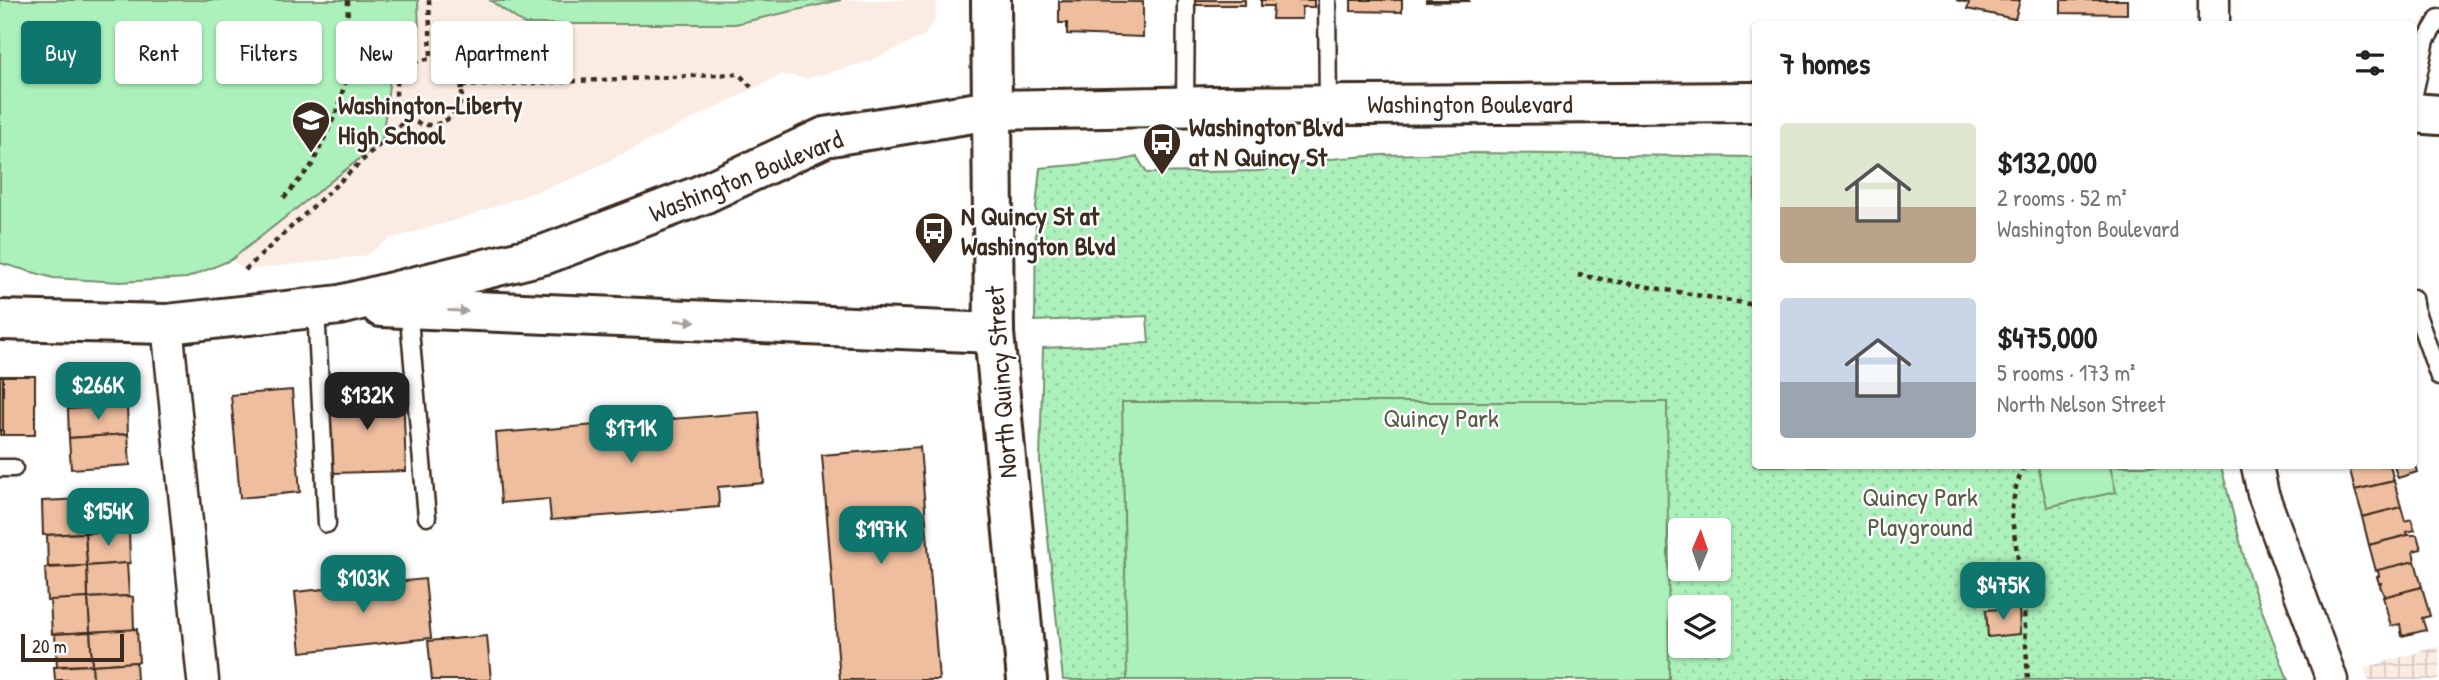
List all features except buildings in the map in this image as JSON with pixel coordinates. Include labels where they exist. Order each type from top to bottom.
[{"type":"main road","name":"North Quincy Street","points":[[990,0],[994,333],[1027,680]]},
{"type":"main road","name":"Washington Boulevard","points":[[0,320],[167,324],[328,307],[546,254],[701,195],[825,137],[991,110],[1752,103]]},
{"type":"main road","points":[[2417,113],[2439,115]]},
{"type":"main road","points":[[328,307],[408,308],[994,333]]},
{"type":"street","points":[[2214,0],[2214,21]]},
{"type":"street","points":[[167,324],[203,680]]},
{"type":"street","points":[[2258,469],[2263,494],[2332,680]]},
{"type":"lane","points":[[1185,107],[1186,0]]},
{"type":"lane","points":[[1327,0],[1328,106]]},
{"type":"lane","points":[[2417,80],[2426,40],[2439,18]]},
{"type":"lane","points":[[327,524],[328,307]]},
{"type":"lane","points":[[408,308],[427,517]]},
{"type":"lane","points":[[2417,315],[2439,377]]},
{"type":"path","points":[[284,198],[312,165],[337,111],[346,80],[348,0]]},
{"type":"path","points":[[429,0],[431,59],[411,64],[398,80],[396,90],[397,100],[408,118],[426,125],[446,121],[459,106],[462,86],[739,74],[752,88]]},
{"type":"path","points":[[245,270],[408,118]]},
{"type":"path","points":[[1578,275],[1752,304]]},
{"type":"path","points":[[2022,469],[2015,487],[2011,512],[2023,593],[2028,680]]},
{"type":"shaded area","name":"Washington-Liberty High School","points":[[0,0],[937,0],[935,20],[925,35],[870,61],[808,79],[783,74],[574,178],[463,218],[390,239],[364,256],[245,270],[231,260],[187,278],[120,282],[53,278],[0,263]]},
{"type":"shaded area","points":[[2439,646],[2439,680],[2368,680],[2364,668]]},
{"type":"green space","points":[[0,0],[418,0],[417,36],[417,21],[336,21],[336,84],[389,84],[382,141],[231,260],[187,278],[120,282],[53,278],[0,263]]},
{"type":"green space","points":[[841,0],[735,24],[573,24],[573,21],[520,21],[491,1]]},
{"type":"green space","name":"Quincy Park","points":[[1473,153],[1752,157],[1752,469],[2222,469],[2248,573],[2288,680],[1063,680],[1040,462],[1043,348],[1149,343],[1147,316],[1035,321],[1036,207],[1040,168],[1137,157],[1147,173],[1258,171],[1317,160],[1382,155]]},
{"type":"green space","points":[[1122,402],[1667,402],[1669,680],[1127,680]]},
{"type":"green space","points":[[2039,469],[2111,469],[2116,492],[2047,507]]},
{"type":"place","name":"Washington-Liberty High School","points":[[311,154]]},
{"type":"place","name":"Washington Blvd at N Quincy St","points":[[1162,176]]},
{"type":"place","name":"N Quincy St at Washington Blvd","points":[[934,265]]},
{"type":"park label","name":"Quincy Park Playground","points":[[1920,512]]}]
